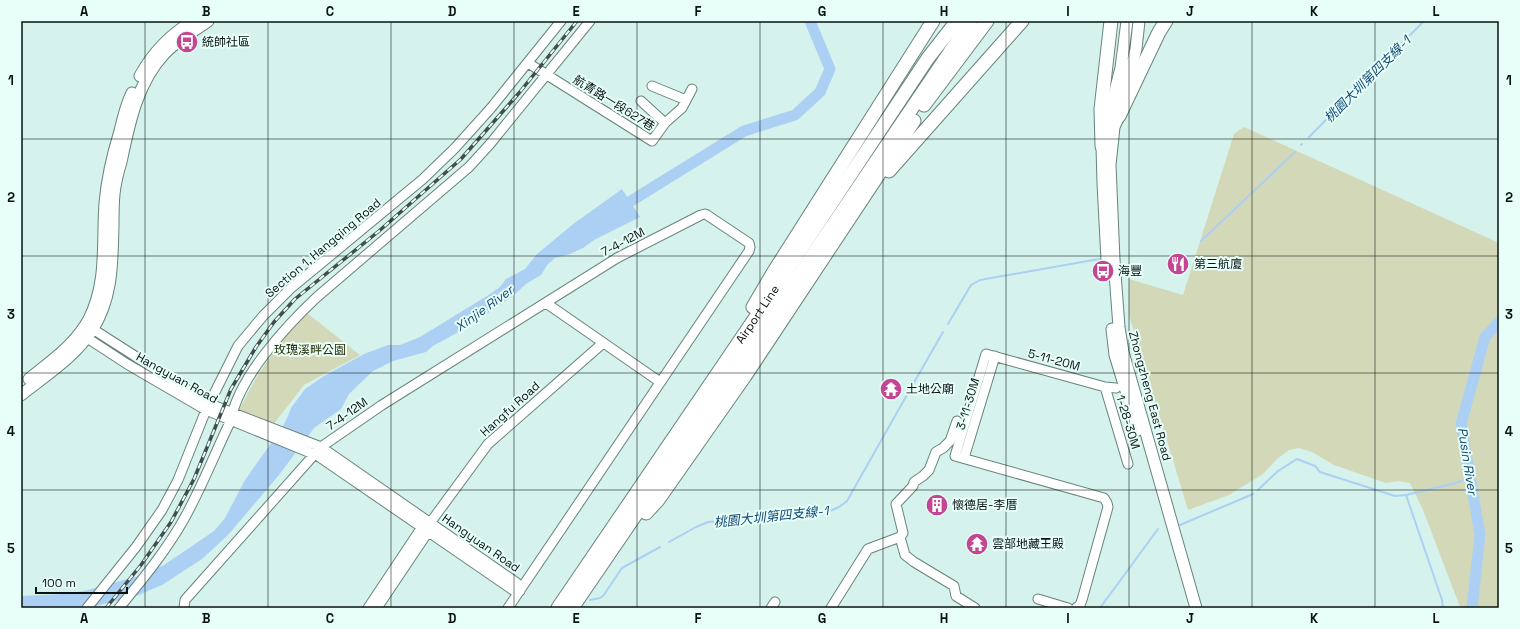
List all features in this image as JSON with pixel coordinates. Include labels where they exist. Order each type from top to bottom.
[{"type":"highway","points":[[749,316],[773,273],[933,21]]},
{"type":"highway","points":[[716,376],[729,346],[890,103],[949,21]]},
{"type":"highway","name":"Airport Line","points":[[558,608],[716,376],[928,58],[957,21]]},
{"type":"highway","name":"Airport Line","points":[[572,608],[971,21]]},
{"type":"highway","points":[[617,543],[658,500],[745,376],[930,96],[987,21]]},
{"type":"highway","points":[[971,43],[993,21]]},
{"type":"highway","points":[[865,195],[876,186],[1022,21]]},
{"type":"highway","points":[[1102,146],[1101,109],[1112,21]]},
{"type":"highway","points":[[1119,116],[1159,32],[1166,21]]},
{"type":"main road","points":[[21,395],[63,362],[79,347],[100,289],[103,274],[105,203],[108,182],[117,141],[129,99],[135,84],[150,60],[168,40],[193,21]]},
{"type":"main road","points":[[21,385],[64,351],[86,331],[108,296],[111,276],[114,193],[124,147],[138,96],[144,83],[164,53],[208,21]]},
{"type":"main road","name":"Zhongzheng East Road","points":[[1127,21],[1121,68],[1106,122],[1102,146],[1107,270],[1115,355],[1190,608]]},
{"type":"main road","name":"Zhongzheng East Road","points":[[1139,21],[1136,49],[1119,116],[1114,127],[1110,165],[1114,260],[1119,327],[1123,352],[1196,608]]},
{"type":"street","name":"Section 1, Hangqing Road","points":[[87,608],[136,547],[162,510],[178,480],[208,407],[238,346],[263,316],[290,289],[423,179],[441,162],[491,108],[561,21]]},
{"type":"street","points":[[119,608],[168,546],[198,494],[249,375],[296,317],[317,297],[469,167],[490,144],[589,22]]},
{"type":"street","name":"航青路一段627巷","points":[[528,62],[546,75],[652,141],[665,123],[682,108],[692,89]]},
{"type":"street","points":[[652,86],[686,100]]},
{"type":"street","points":[[641,101],[665,123]]},
{"type":"street","name":"7-4-12M","points":[[184,608],[185,600],[311,450],[321,447],[382,405],[617,258],[704,214],[748,243],[750,247],[749,251],[508,608]]},
{"type":"street","points":[[546,303],[660,382]]},
{"type":"street","name":"Hangyuan Road","points":[[86,331],[127,364],[208,407],[269,431],[311,450],[427,527],[517,583],[520,591]]},
{"type":"street","name":"Hangfu Road","points":[[368,608],[488,444],[604,343]]},
{"type":"street","name":"5-11-20M","points":[[990,355],[1105,387],[1116,388]]},
{"type":"street","name":"3-11-30M","points":[[990,355],[959,457],[1104,498],[1107,503],[1108,507],[1082,600],[1076,608]]},
{"type":"street","name":"1-28-30M","points":[[1105,387],[1128,464]]},
{"type":"street","points":[[831,608],[868,549],[900,537],[903,533],[896,504],[913,486],[914,482],[923,476],[928,470],[936,452],[950,441],[957,421]]},
{"type":"street","name":"Hangyuan Road","points":[[321,447],[427,527]]},
{"type":"street","name":"Hangfu Road","points":[[377,608],[427,527]]},
{"type":"street","points":[[900,537],[905,555],[954,586],[956,596],[974,608]]},
{"type":"street","points":[[1038,599],[1068,608]]},
{"type":"green space","points":[[1244,127],[1499,243],[1499,608],[1460,607],[1423,510],[1410,483],[1398,481],[1386,483],[1334,465],[1312,452],[1299,448],[1289,450],[1277,459],[1263,474],[1229,495],[1188,510],[1129,315],[1129,279],[1183,295],[1234,134]]},
{"type":"green space","name":"玫瑰溪畔公園","points":[[307,313],[360,355],[304,385],[273,425],[239,410],[256,378],[278,345]]},
{"type":"water","points":[[622,189],[640,217],[594,240],[583,248],[570,254],[555,258],[548,264],[541,275],[526,284],[514,295],[471,325],[433,346],[426,352],[393,361],[373,371],[349,394],[341,409],[314,428],[279,475],[228,535],[202,559],[162,585],[139,595],[88,608],[21,608],[21,596],[63,594],[84,591],[138,576],[164,565],[214,531],[225,518],[245,480],[282,428],[291,408],[305,389],[324,376],[364,354],[388,345],[400,345],[420,337],[487,296],[500,287],[506,279],[525,269],[537,254],[572,225]]},
{"type":"waterway","name":"Xinjie River","points":[[618,209],[744,131],[795,115],[820,92],[830,69],[810,21]]},
{"type":"waterway","name":"桃園大圳第四支線-1","points":[[1309,137],[1424,21]]},
{"type":"waterway","name":"桃園大圳第四支線-1","points":[[1201,241],[1295,152]]},
{"type":"waterway","name":"桃園大圳第四支線-1","points":[[948,324],[971,285],[980,280],[1099,259]]},
{"type":"waterway","name":"Pusin River","points":[[1472,608],[1480,535],[1461,424],[1485,337],[1499,322]]},
{"type":"waterway","name":"桃園大圳第四支線-1","points":[[912,386],[943,332]]},
{"type":"waterway","name":"桃園大圳第四支線-1","points":[[669,542],[708,522],[830,511],[839,507],[847,501],[908,393]]},
{"type":"waterway","points":[[1258,490],[1278,471],[1297,459],[1315,466],[1320,472],[1395,496],[1406,495],[1456,483],[1470,477]]},
{"type":"waterway","points":[[1180,525],[1253,494]]},
{"type":"waterway","points":[[1406,495],[1442,600],[1443,608]]},
{"type":"waterway","points":[[1100,608],[1158,529]]},
{"type":"waterway","name":"桃園大圳第四支線-1","points":[[590,600],[603,596],[622,568],[660,547]]},
{"type":"railway","points":[[106,608],[141,565],[171,522],[194,479],[231,389],[256,347],[274,322],[295,299],[379,231],[461,159],[519,93],[577,21]]},
{"type":"place","name":"統帥社區","points":[[187,42]]},
{"type":"place","name":"第三航廈","points":[[1178,264]]},
{"type":"place","name":"海豐","points":[[1103,271]]},
{"type":"place","name":"土地公廟","points":[[891,389]]},
{"type":"place","name":"懷德居-李厝","points":[[937,505]]},
{"type":"place","name":"雲部地藏王殿","points":[[977,544]]}]
